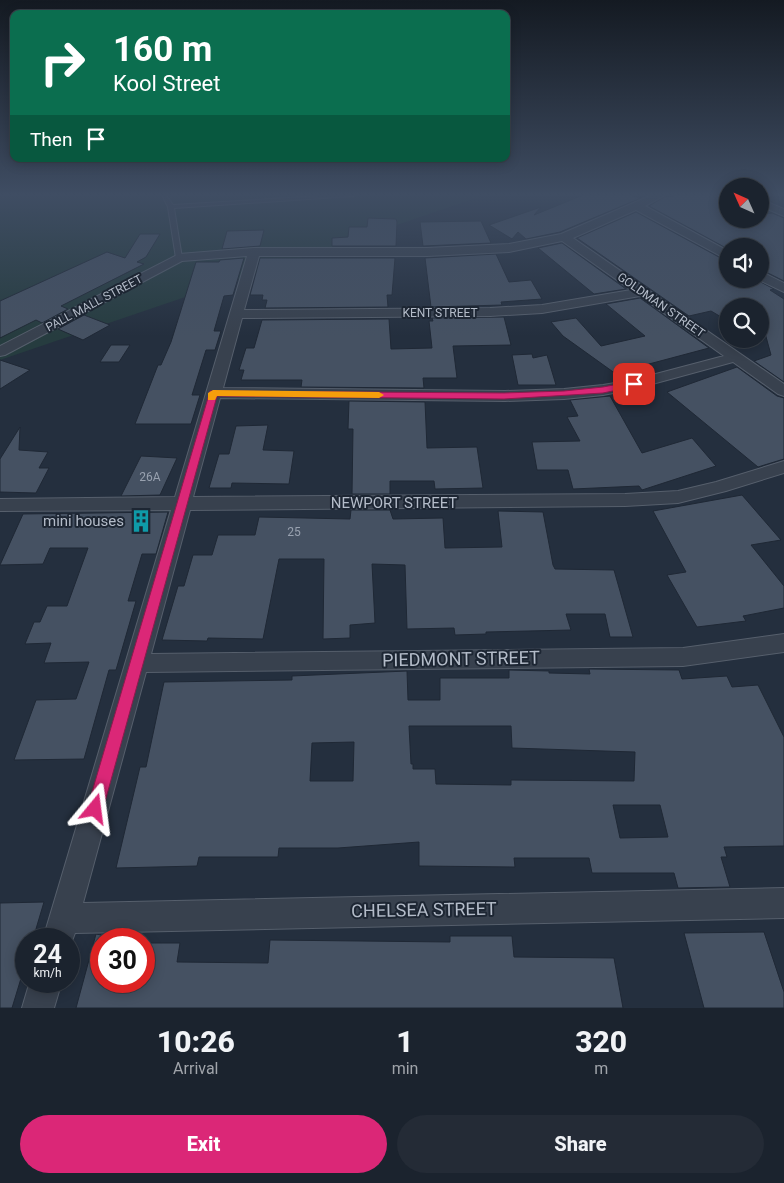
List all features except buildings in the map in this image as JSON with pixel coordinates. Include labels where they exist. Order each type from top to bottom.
[{"type":"street","name":"PALL MALL STREET","points":[[0,352],[179,258],[254,252],[481,251],[540,242]]},
{"type":"street","name":"GOLDMAN STREET","points":[[571,242],[784,390]]},
{"type":"street","points":[[703,242],[719,251]]},
{"type":"street","points":[[61,928],[254,252]]},
{"type":"street","points":[[769,279],[784,288]]},
{"type":"street","name":"KENT STREET","points":[[236,314],[490,312],[542,309],[642,292]]},
{"type":"street","points":[[213,393],[495,396],[564,394],[603,390],[634,384],[736,357]]},
{"type":"street","name":"NEWPORT STREET","points":[[0,504],[625,500],[678,497],[784,467]]},
{"type":"street","name":"PIEDMONT STREET","points":[[137,663],[683,657],[784,642]]},
{"type":"street","name":"CHELSEA STREET","points":[[61,928],[784,902]]},
{"type":"street","points":[[38,1008],[42,993]]},
{"type":"lane","points":[[176,242],[179,258]]},
{"type":"green space","points":[[0,242],[347,242],[0,360]]},
{"type":"slow traffic","points":[[212,398],[213,393],[379,395]]},
{"type":"place","name":"mini houses","points":[[141,521]]},
{"type":"route","points":[[95,809],[213,393],[504,396],[564,394],[603,390],[634,384]]}]
